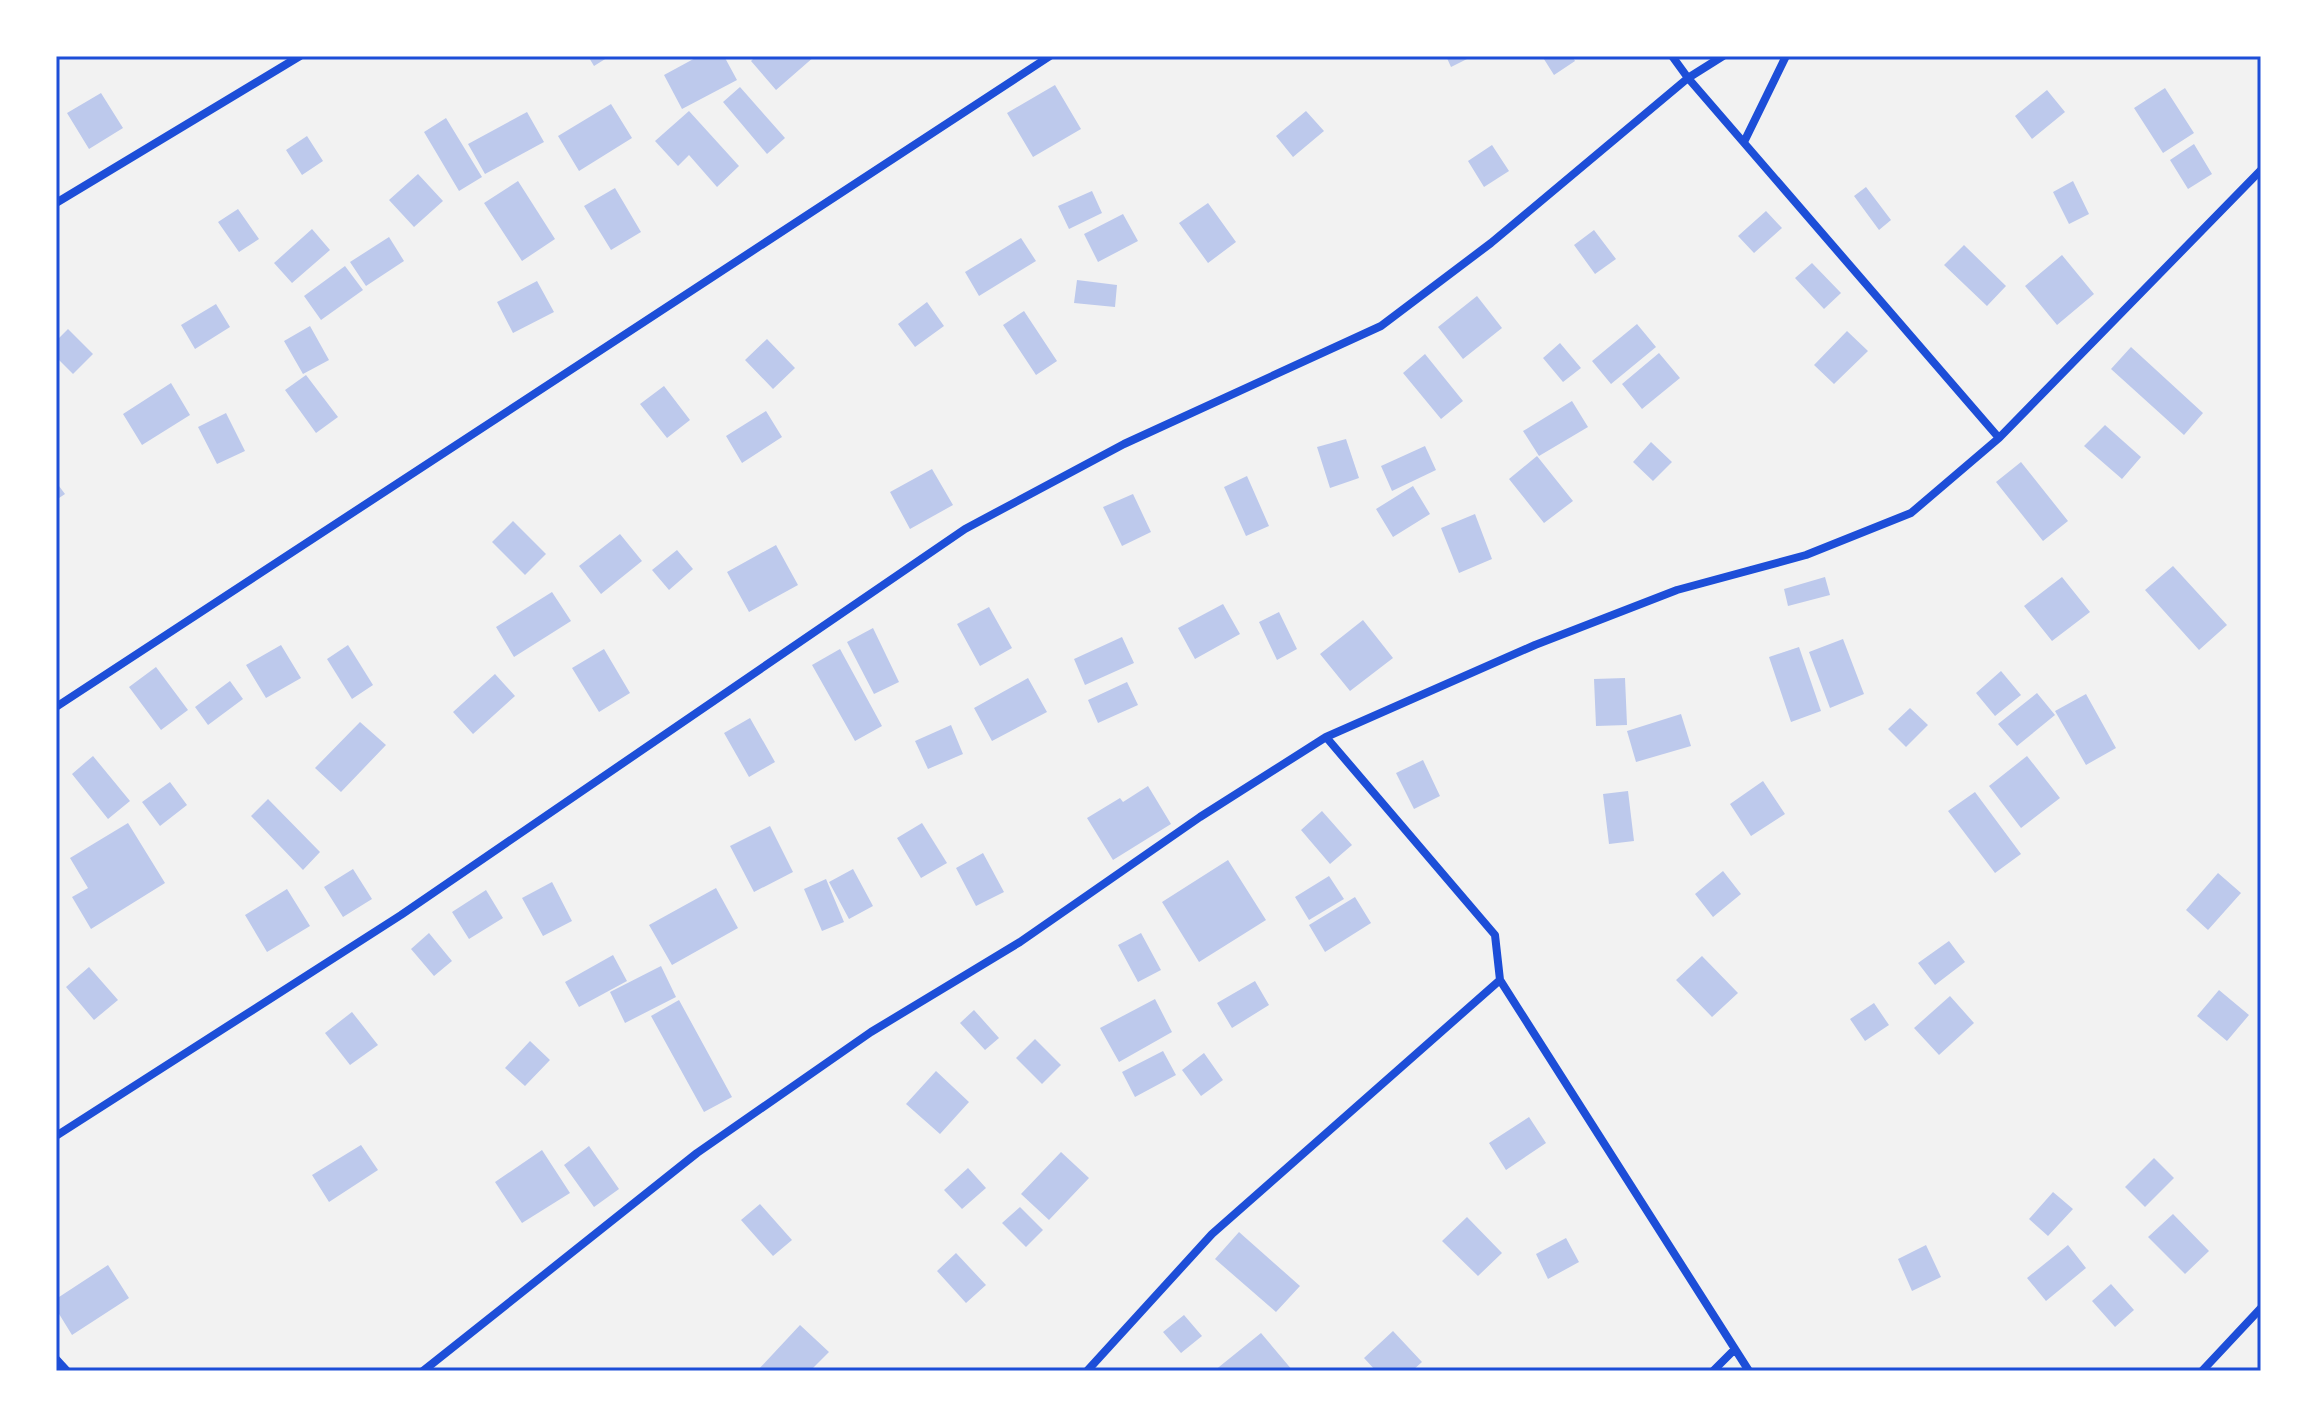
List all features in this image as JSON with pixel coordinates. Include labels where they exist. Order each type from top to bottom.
[{"type":"street","points":[[56,203],[300,56]]},
{"type":"street","points":[[56,707],[1050,56]]},
{"type":"street","points":[[1672,56],[1999,438]]},
{"type":"street","points":[[56,1136],[401,915],[965,529],[1124,444],[1381,326],[1491,243],[1688,78],[1723,56]]},
{"type":"street","points":[[1744,142],[1786,56]]},
{"type":"street","points":[[423,1371],[697,1153],[871,1032],[1020,942],[1200,817],[1326,737],[1535,645],[1662,595],[1806,555],[1911,513],[1999,438],[2261,170]]},
{"type":"street","points":[[1326,737],[1495,935],[1500,980],[1749,1371]]},
{"type":"street","points":[[1087,1371],[1212,1234],[1500,980]]},
{"type":"street","points":[[2202,1371],[2261,1308]]},
{"type":"street","points":[[1713,1371],[1735,1349]]},
{"type":"street","points":[[56,1359],[67,1371]]},
{"type":"building","points":[[588,56],[610,56],[594,66]]},
{"type":"building","points":[[699,56],[724,56],[737,80],[682,109],[664,75]]},
{"type":"building","points":[[756,56],[815,56],[776,90],[751,61]]},
{"type":"building","points":[[1446,56],[1473,56],[1451,67]]},
{"type":"building","points":[[1542,56],[1572,56],[1575,61],[1554,75]]},
{"type":"building","points":[[1055,85],[1081,129],[1033,157],[1007,113]]},
{"type":"building","points":[[740,87],[785,138],[767,154],[723,102]]},
{"type":"building","points":[[2165,88],[2194,133],[2163,153],[2134,108]]},
{"type":"building","points":[[2047,90],[2065,112],[2032,139],[2015,116]]},
{"type":"building","points":[[101,93],[123,128],[89,149],[67,113]]},
{"type":"building","points":[[611,104],[632,138],[579,171],[558,136]]},
{"type":"building","points":[[689,111],[739,166],[717,187],[689,155],[678,166],[655,141]]},
{"type":"building","points":[[1306,111],[1324,131],[1293,157],[1276,136]]},
{"type":"building","points":[[527,112],[544,142],[485,174],[468,144]]},
{"type":"building","points":[[446,118],[482,177],[459,191],[424,132]]},
{"type":"building","points":[[307,136],[323,161],[302,175],[286,150]]},
{"type":"building","points":[[2194,144],[2212,174],[2188,189],[2170,160]]},
{"type":"building","points":[[1492,145],[1509,171],[1484,187],[1468,161]]},
{"type":"building","points":[[418,174],[443,201],[414,227],[389,200]]},
{"type":"building","points":[[518,181],[555,239],[522,261],[484,203]]},
{"type":"building","points":[[2073,181],[2089,214],[2069,224],[2053,192]]},
{"type":"building","points":[[1866,187],[1891,220],[1879,230],[1854,196]]},
{"type":"building","points":[[615,188],[641,232],[611,250],[584,206]]},
{"type":"building","points":[[1092,191],[1102,213],[1069,229],[1058,206]]},
{"type":"building","points":[[1208,203],[1236,242],[1208,263],[1179,223]]},
{"type":"building","points":[[238,209],[259,239],[239,252],[218,222]]},
{"type":"building","points":[[1766,211],[1782,228],[1754,253],[1738,236]]},
{"type":"building","points":[[1123,214],[1138,241],[1098,262],[1084,234]]},
{"type":"building","points":[[312,229],[330,250],[292,283],[274,263]]},
{"type":"building","points":[[1594,230],[1616,259],[1595,274],[1574,245]]},
{"type":"building","points":[[389,237],[404,261],[366,286],[350,262]]},
{"type":"building","points":[[1021,238],[1036,261],[979,296],[965,272]]},
{"type":"building","points":[[1964,245],[2006,286],[1987,306],[1944,265]]},
{"type":"building","points":[[2062,255],[2094,294],[2057,325],[2025,286]]},
{"type":"building","points":[[1812,263],[1841,293],[1824,309],[1795,278]]},
{"type":"building","points":[[345,266],[363,290],[321,320],[304,296]]},
{"type":"building","points":[[1077,280],[1117,285],[1115,307],[1074,303]]},
{"type":"building","points":[[537,281],[554,312],[513,333],[497,302]]},
{"type":"building","points":[[1477,296],[1502,328],[1463,359],[1438,327]]},
{"type":"building","points":[[927,302],[944,326],[915,347],[898,324]]},
{"type":"building","points":[[216,304],[230,327],[195,349],[181,325]]},
{"type":"building","points":[[1024,311],[1057,361],[1036,375],[1003,325]]},
{"type":"building","points":[[1637,324],[1656,347],[1611,384],[1592,361]]},
{"type":"building","points":[[310,326],[329,360],[303,374],[284,341]]},
{"type":"building","points":[[68,329],[93,354],[73,374],[56,357],[56,341]]},
{"type":"building","points":[[1847,331],[1868,351],[1834,384],[1814,365]]},
{"type":"building","points":[[767,339],[795,368],[773,389],[745,360]]},
{"type":"building","points":[[1560,343],[1581,368],[1563,382],[1543,358]]},
{"type":"building","points":[[2131,347],[2203,413],[2184,435],[2111,369]]},
{"type":"building","points":[[1659,353],[1680,378],[1642,409],[1622,384]]},
{"type":"building","points":[[1425,354],[1463,401],[1441,419],[1403,373]]},
{"type":"building","points":[[306,375],[338,417],[316,433],[285,390]]},
{"type":"building","points":[[171,383],[190,415],[142,445],[123,414]]},
{"type":"building","points":[[664,386],[690,420],[667,438],[640,404]]},
{"type":"building","points":[[1572,401],[1588,427],[1539,456],[1523,431]]},
{"type":"building","points":[[766,411],[782,437],[742,463],[726,436]]},
{"type":"building","points":[[226,413],[245,451],[217,464],[198,427]]},
{"type":"building","points":[[2105,425],[2141,457],[2122,479],[2084,446]]},
{"type":"building","points":[[1346,439],[1359,478],[1330,488],[1317,447]]},
{"type":"building","points":[[1651,442],[1672,462],[1653,481],[1633,462]]},
{"type":"building","points":[[1425,446],[1436,470],[1392,491],[1381,466]]},
{"type":"building","points":[[1537,456],[1573,501],[1544,523],[1509,479]]},
{"type":"building","points":[[2021,462],[2068,521],[2043,541],[1996,482]]},
{"type":"building","points":[[932,469],[953,505],[910,529],[890,492]]},
{"type":"building","points":[[1247,476],[1269,526],[1246,536],[1224,487]]},
{"type":"building","points":[[56,482],[65,494],[56,500]]},
{"type":"building","points":[[1413,486],[1430,514],[1393,537],[1376,509]]},
{"type":"building","points":[[1133,494],[1151,532],[1122,546],[1103,507]]},
{"type":"building","points":[[1475,514],[1492,559],[1459,573],[1441,528]]},
{"type":"building","points":[[513,521],[546,554],[525,575],[492,542]]},
{"type":"building","points":[[620,534],[642,561],[601,594],[579,566]]},
{"type":"building","points":[[776,545],[798,585],[749,612],[727,572]]},
{"type":"building","points":[[677,550],[693,569],[669,590],[652,570]]},
{"type":"building","points":[[2173,566],[2227,625],[2199,650],[2145,590]]},
{"type":"building","points":[[1825,577],[1830,595],[1788,606],[1784,589]]},
{"type":"building","points":[[2062,577],[2090,612],[2052,641],[2024,606]]},
{"type":"building","points":[[552,592],[571,621],[514,657],[496,627]]},
{"type":"building","points":[[1223,604],[1240,634],[1195,659],[1178,628]]},
{"type":"building","points":[[989,607],[1012,648],[980,666],[957,624]]},
{"type":"building","points":[[1279,612],[1297,649],[1277,660],[1259,622]]},
{"type":"building","points":[[1363,620],[1393,658],[1350,691],[1320,654]]},
{"type":"building","points":[[873,628],[899,682],[874,694],[847,642]]},
{"type":"building","points":[[1122,637],[1134,663],[1085,685],[1074,659]]},
{"type":"building","points":[[1843,639],[1864,694],[1830,708],[1809,652]]},
{"type":"building","points":[[281,645],[301,678],[266,698],[246,665]]},
{"type":"building","points":[[348,645],[373,685],[352,699],[327,659]]},
{"type":"building","points":[[1799,647],[1821,711],[1791,722],[1769,657]]},
{"type":"building","points":[[604,649],[630,693],[599,712],[572,668]]},
{"type":"building","points":[[840,649],[882,726],[855,741],[812,665]]},
{"type":"building","points":[[156,667],[188,710],[161,730],[129,687]]},
{"type":"building","points":[[2001,671],[2021,695],[1995,716],[1976,693]]},
{"type":"building","points":[[495,674],[515,696],[473,734],[453,712]]},
{"type":"building","points":[[1028,678],[1047,712],[992,741],[974,708]]},
{"type":"building","points":[[1625,678],[1627,725],[1596,726],[1594,679]]},
{"type":"building","points":[[230,681],[243,699],[208,725],[195,707]]},
{"type":"building","points":[[1127,682],[1138,705],[1098,723],[1088,700]]},
{"type":"building","points":[[2037,693],[2055,715],[2017,746],[1998,724]]},
{"type":"building","points":[[2086,694],[2116,748],[2086,765],[2055,711]]},
{"type":"building","points":[[1910,708],[1928,725],[1906,747],[1888,729]]},
{"type":"building","points":[[1681,714],[1691,746],[1636,762],[1627,731]]},
{"type":"building","points":[[750,718],[775,762],[749,777],[724,733]]},
{"type":"building","points":[[360,722],[386,745],[341,792],[315,768]]},
{"type":"building","points":[[951,725],[963,754],[928,769],[915,741]]},
{"type":"building","points":[[93,756],[130,801],[108,819],[72,774]]},
{"type":"building","points":[[2027,756],[2060,798],[2021,828],[1989,786]]},
{"type":"building","points":[[1423,760],[1440,796],[1414,809],[1396,773]]},
{"type":"building","points":[[1763,781],[1785,814],[1751,836],[1730,804]]},
{"type":"building","points":[[170,782],[187,805],[160,826],[142,802]]},
{"type":"building","points":[[1148,786],[1171,824],[1113,860],[1087,818],[1120,798],[1123,802]]},
{"type":"building","points":[[1628,791],[1634,841],[1609,844],[1603,794]]},
{"type":"building","points":[[1975,792],[2021,854],[1995,873],[1948,811]]},
{"type":"building","points":[[268,799],[320,852],[303,870],[251,816]]},
{"type":"building","points":[[1322,811],[1352,845],[1330,864],[1301,830]]},
{"type":"building","points":[[128,823],[165,883],[91,929],[72,897],[88,888],[70,858]]},
{"type":"building","points":[[922,823],[947,863],[921,878],[897,838]]},
{"type":"building","points":[[770,826],[793,872],[754,892],[730,846]]},
{"type":"building","points":[[983,853],[1004,892],[976,906],[956,868]]},
{"type":"building","points":[[1228,860],[1266,920],[1199,962],[1162,902]]},
{"type":"building","points":[[353,869],[372,899],[343,917],[324,887]]},
{"type":"building","points":[[853,869],[873,906],[849,919],[829,882]]},
{"type":"building","points":[[1723,871],[1741,894],[1713,917],[1695,894]]},
{"type":"building","points":[[2218,873],[2241,893],[2208,930],[2186,910]]},
{"type":"building","points":[[1329,876],[1344,899],[1309,920],[1295,897]]},
{"type":"building","points":[[826,879],[844,922],[822,931],[804,889]]},
{"type":"building","points":[[552,882],[572,921],[543,936],[522,898]]},
{"type":"building","points":[[716,888],[738,928],[672,965],[649,925]]},
{"type":"building","points":[[287,889],[310,926],[267,952],[245,915]]},
{"type":"building","points":[[486,890],[503,918],[469,939],[452,912]]},
{"type":"building","points":[[1355,897],[1371,923],[1325,952],[1309,925]]},
{"type":"building","points":[[429,933],[452,961],[434,976],[411,949]]},
{"type":"building","points":[[1141,933],[1161,970],[1138,982],[1118,945]]},
{"type":"building","points":[[1949,941],[1965,962],[1935,985],[1918,963]]},
{"type":"building","points":[[613,955],[627,981],[579,1007],[565,982]]},
{"type":"building","points":[[1702,956],[1738,993],[1712,1017],[1676,980]]},
{"type":"building","points":[[661,966],[676,997],[625,1023],[610,992]]},
{"type":"building","points":[[89,967],[118,1000],[94,1020],[66,987]]},
{"type":"building","points":[[1255,981],[1269,1005],[1232,1028],[1217,1003]]},
{"type":"building","points":[[2219,990],[2249,1015],[2227,1041],[2197,1016]]},
{"type":"building","points":[[1950,996],[1974,1023],[1939,1055],[1914,1028]]},
{"type":"building","points":[[1155,999],[1172,1032],[1119,1062],[1100,1028]]},
{"type":"building","points":[[679,1000],[732,1097],[704,1112],[651,1016]]},
{"type":"building","points":[[1874,1003],[1889,1025],[1865,1041],[1850,1019]]},
{"type":"building","points":[[974,1010],[999,1038],[985,1050],[960,1023]]},
{"type":"building","points":[[352,1012],[378,1045],[350,1065],[325,1033]]},
{"type":"building","points":[[1035,1039],[1061,1065],[1042,1084],[1016,1058]]},
{"type":"building","points":[[530,1041],[550,1060],[525,1086],[505,1068]]},
{"type":"building","points":[[1163,1051],[1176,1075],[1135,1097],[1122,1072]]},
{"type":"building","points":[[1204,1053],[1223,1080],[1201,1096],[1182,1070]]},
{"type":"building","points":[[936,1071],[969,1102],[940,1134],[906,1104]]},
{"type":"building","points":[[1529,1117],[1546,1143],[1506,1170],[1489,1143]]},
{"type":"building","points":[[361,1145],[378,1170],[329,1202],[312,1175]]},
{"type":"building","points":[[589,1146],[619,1189],[594,1207],[564,1165]]},
{"type":"building","points":[[542,1150],[570,1193],[522,1223],[495,1182]]},
{"type":"building","points":[[1061,1152],[1089,1178],[1049,1220],[1021,1194]]},
{"type":"building","points":[[2154,1158],[2174,1178],[2145,1207],[2125,1187]]},
{"type":"building","points":[[968,1168],[986,1188],[962,1209],[944,1190]]},
{"type":"building","points":[[2053,1192],[2073,1209],[2048,1236],[2029,1219]]},
{"type":"building","points":[[760,1204],[792,1240],[773,1256],[741,1220]]},
{"type":"building","points":[[1020,1207],[1043,1230],[1026,1247],[1002,1223]]},
{"type":"building","points":[[2173,1214],[2209,1251],[2185,1274],[2148,1237]]},
{"type":"building","points":[[1467,1217],[1502,1253],[1478,1276],[1442,1241]]},
{"type":"building","points":[[1239,1232],[1300,1286],[1276,1312],[1215,1259]]},
{"type":"building","points":[[1566,1238],[1579,1262],[1548,1279],[1536,1254]]},
{"type":"building","points":[[1926,1245],[1941,1277],[1912,1291],[1898,1259]]},
{"type":"building","points":[[2068,1245],[2086,1268],[2046,1301],[2027,1278]]},
{"type":"building","points":[[956,1253],[986,1285],[966,1303],[937,1271]]},
{"type":"building","points":[[108,1265],[129,1298],[72,1335],[56,1309],[56,1299]]},
{"type":"building","points":[[2111,1284],[2134,1310],[2115,1327],[2092,1301]]},
{"type":"building","points":[[1184,1315],[1202,1336],[1181,1353],[1163,1332]]},
{"type":"building","points":[[800,1325],[829,1352],[810,1371],[757,1371]]},
{"type":"building","points":[[1393,1331],[1422,1362],[1412,1371],[1376,1371],[1364,1358]]},
{"type":"building","points":[[1261,1333],[1293,1371],[1214,1371]]}]
